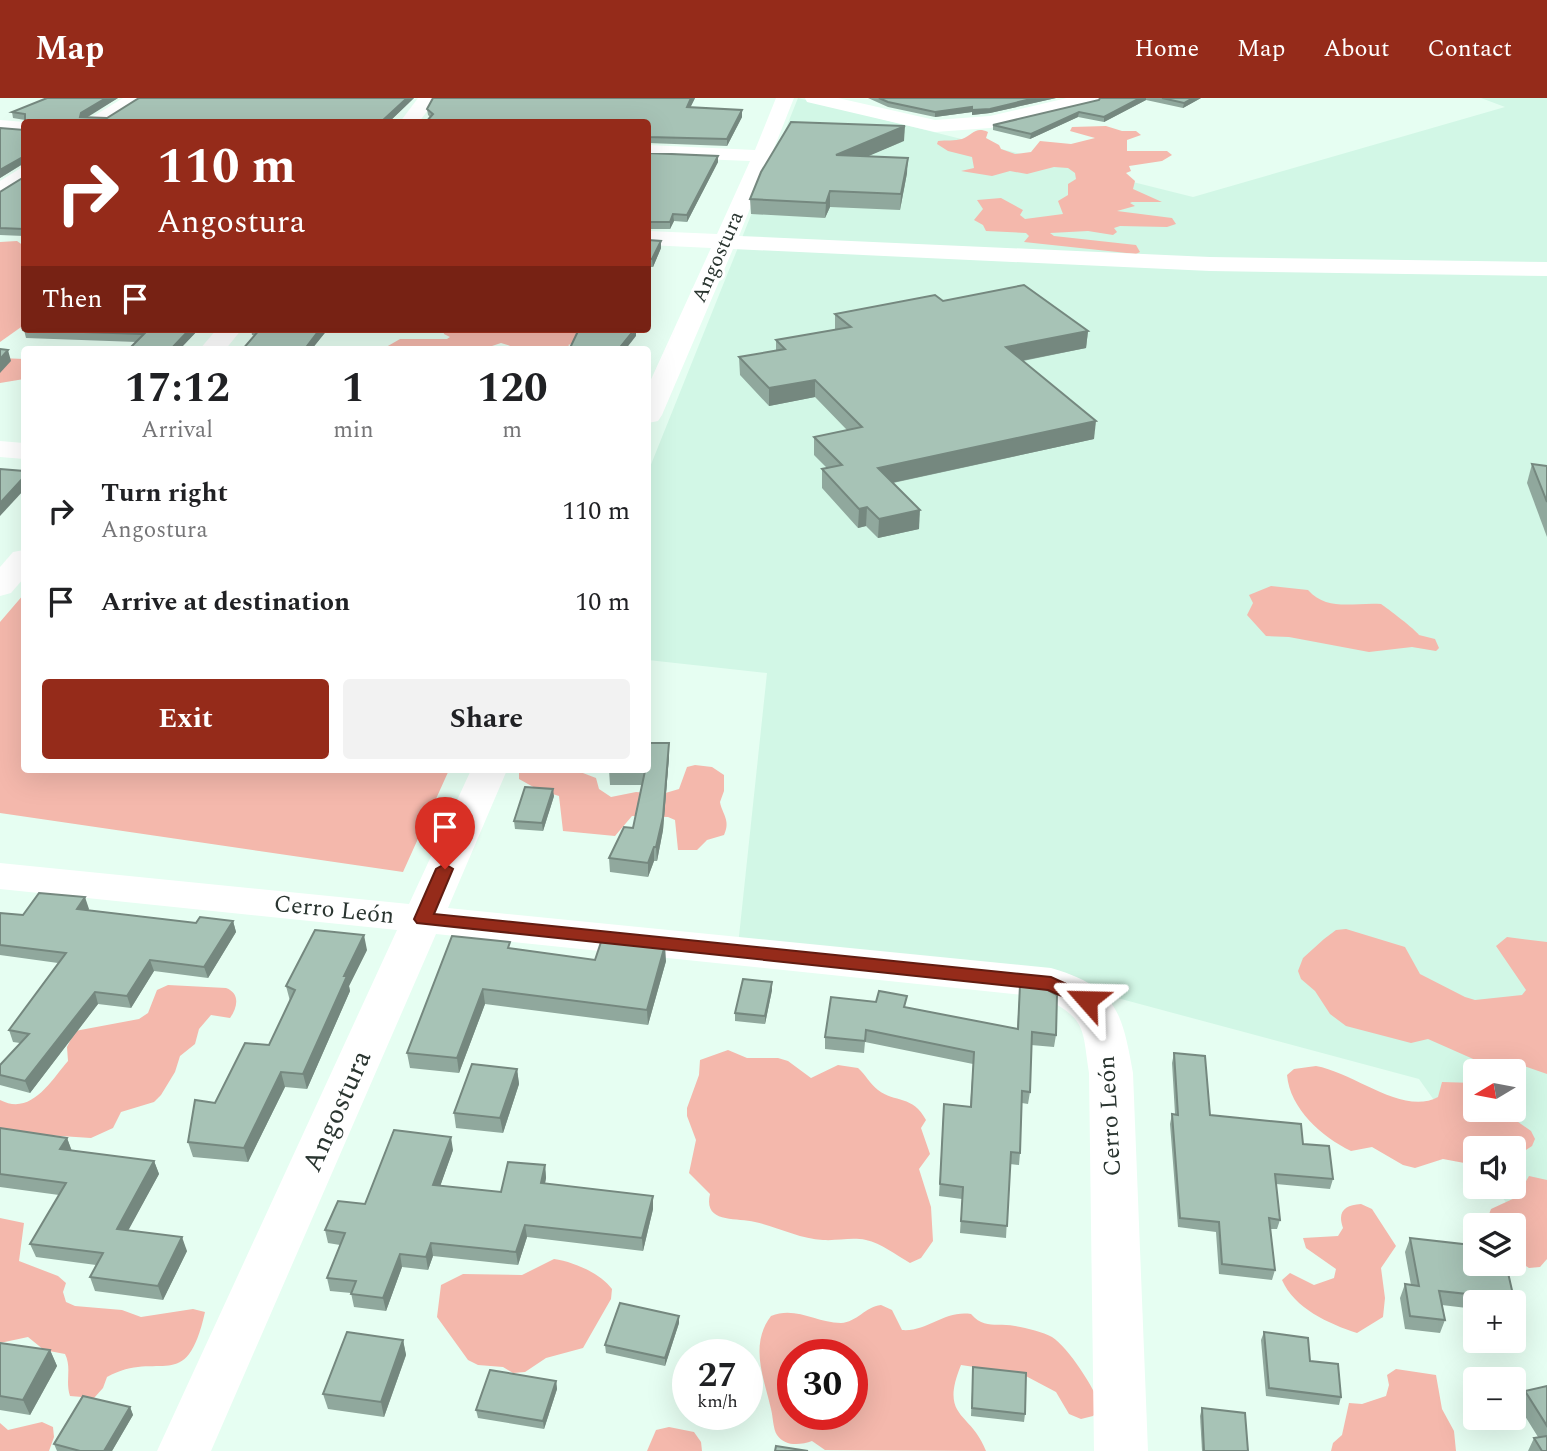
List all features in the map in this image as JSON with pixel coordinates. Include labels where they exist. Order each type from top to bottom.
[{"type":"street","points":[[99,119],[137,98]]},
{"type":"street","points":[[411,119],[428,98]]},
{"type":"street","name":"Angostura","points":[[651,408],[764,156],[785,98]]},
{"type":"street","points":[[814,98],[935,126],[990,122],[1091,98]]},
{"type":"street","points":[[0,126],[21,128]]},
{"type":"street","points":[[651,151],[764,156]]},
{"type":"street","points":[[4,202],[21,176]]},
{"type":"street","points":[[651,238],[1053,257],[1392,268],[1547,269]]},
{"type":"street","points":[[0,449],[21,450]]},
{"type":"street","points":[[0,586],[21,562]]},
{"type":"street","name":"Angostura","points":[[184,1451],[488,773]]},
{"type":"street","name":"Cerro León","points":[[0,876],[1051,984],[1087,1000],[1103,1024],[1111,1073],[1121,1451]]},
{"type":"shaded area","points":[[798,98],[1193,197],[1505,107],[1481,98],[1547,98],[1547,1260],[1526,1231],[1526,1213],[1514,1213],[1504,1199],[1526,1199],[1526,1136],[1463,1136],[1463,1141],[1419,1079],[1028,974],[737,955],[767,673],[651,660],[651,465]]},
{"type":"shaded area","points":[[1106,126],[1122,131],[1136,131],[1141,135],[1127,140],[1127,151],[1167,151],[1172,155],[1162,161],[1129,166],[1131,171],[1126,173],[1135,181],[1133,189],[1162,202],[1132,202],[1130,203],[1135,206],[1117,211],[1172,218],[1176,224],[1167,227],[1120,226],[1114,228],[1117,232],[1113,235],[1088,231],[1050,233],[1054,236],[1136,245],[1140,252],[1136,254],[1024,242],[1029,236],[1026,233],[986,231],[983,225],[974,220],[983,209],[977,200],[1001,198],[1023,210],[1020,215],[1025,219],[1063,214],[1058,201],[1068,195],[1068,184],[1076,179],[1075,173],[1068,168],[1054,167],[1027,174],[1010,171],[992,176],[961,171],[974,168],[972,157],[948,151],[937,144],[938,141],[962,139],[984,130],[988,132],[986,138],[1001,149],[1015,154],[1031,152],[1040,141],[1071,144],[1095,138],[1070,131],[1072,127]]},
{"type":"shaded area","points":[[17,241],[21,244],[21,327],[0,342],[0,242]]},
{"type":"shaded area","points":[[580,333],[582,341],[570,346],[510,346],[501,343],[492,346],[388,346],[400,339],[450,337],[444,334]]},
{"type":"shaded area","points":[[0,358],[21,359],[21,380],[0,383]]},
{"type":"shaded area","points":[[1271,586],[1308,590],[1316,597],[1333,604],[1381,604],[1419,635],[1435,639],[1439,648],[1436,651],[1412,647],[1369,652],[1289,637],[1266,636],[1247,615],[1253,603],[1249,595]]},
{"type":"shaded area","points":[[21,598],[21,773],[448,773],[403,872],[0,813],[0,622]]},
{"type":"shaded area","points":[[687,767],[712,767],[724,775],[724,791],[720,802],[727,825],[724,835],[707,840],[697,850],[678,850],[675,820],[668,817],[632,816],[615,836],[563,831],[559,796],[537,789],[519,779],[519,773],[583,773],[596,778],[599,789],[611,797],[636,792],[662,794],[679,789]]},
{"type":"shaded area","points":[[1346,929],[1405,947],[1420,974],[1475,1000],[1522,995],[1526,990],[1496,946],[1507,937],[1547,942],[1547,1074],[1526,1067],[1526,1059],[1473,1059],[1428,1039],[1411,1043],[1346,1026],[1330,1014],[1315,991],[1301,979],[1298,971],[1303,958],[1336,930]]},
{"type":"shaded area","points":[[168,985],[226,988],[234,993],[236,1005],[230,1018],[211,1015],[199,1029],[195,1044],[180,1056],[175,1072],[154,1102],[121,1112],[113,1128],[91,1138],[0,1132],[0,1100],[21,1104],[47,1087],[68,1061],[67,1047],[75,1031],[139,1019],[148,1013],[157,990]]},
{"type":"shaded area","points":[[728,1050],[747,1058],[778,1058],[788,1061],[811,1078],[838,1065],[858,1068],[878,1090],[910,1103],[921,1112],[926,1120],[921,1128],[930,1154],[919,1169],[931,1207],[933,1241],[921,1258],[910,1263],[883,1246],[866,1240],[814,1239],[755,1222],[723,1217],[711,1210],[710,1194],[689,1173],[696,1140],[687,1116],[687,1108],[699,1075],[700,1060]]},
{"type":"shaded area","points":[[1316,1066],[1331,1070],[1378,1091],[1410,1101],[1438,1097],[1442,1082],[1463,1083],[1463,1122],[1518,1122],[1531,1131],[1535,1139],[1532,1146],[1526,1150],[1526,1136],[1463,1136],[1463,1163],[1443,1159],[1415,1168],[1403,1165],[1372,1147],[1351,1151],[1319,1130],[1301,1110],[1289,1087],[1287,1075],[1294,1069]]},
{"type":"shaded area","points":[[1529,1176],[1547,1180],[1547,1259],[1540,1267],[1526,1266],[1526,1213],[1490,1213],[1491,1209],[1513,1199],[1526,1199],[1526,1181]]},
{"type":"shaded area","points":[[1361,1204],[1372,1209],[1396,1246],[1381,1268],[1385,1298],[1383,1317],[1357,1333],[1324,1320],[1304,1307],[1282,1280],[1290,1273],[1314,1285],[1334,1278],[1336,1269],[1306,1248],[1303,1238],[1338,1236],[1343,1228],[1341,1217],[1344,1210]]},
{"type":"shaded area","points":[[0,1218],[24,1223],[19,1261],[58,1276],[66,1283],[63,1292],[66,1302],[75,1306],[122,1310],[141,1317],[193,1309],[205,1312],[198,1338],[189,1354],[180,1362],[169,1366],[126,1369],[107,1377],[103,1388],[94,1398],[70,1396],[65,1354],[44,1350],[28,1337],[0,1343]]},
{"type":"shaded area","points":[[554,1259],[586,1269],[612,1289],[611,1299],[583,1348],[546,1358],[525,1372],[513,1373],[503,1367],[478,1365],[468,1360],[437,1317],[441,1285],[463,1274],[522,1275]]},
{"type":"shaded area","points":[[881,1305],[892,1310],[902,1330],[920,1328],[952,1315],[971,1314],[986,1324],[1015,1326],[1048,1335],[1058,1342],[1081,1370],[1101,1408],[1093,1416],[1081,1419],[1069,1414],[1056,1392],[1022,1374],[961,1365],[955,1383],[955,1405],[980,1438],[986,1451],[825,1450],[812,1441],[793,1444],[784,1442],[775,1429],[763,1378],[763,1339],[761,1339],[771,1316],[789,1313],[841,1323]]},
{"type":"shaded area","points":[[1396,1369],[1436,1375],[1442,1409],[1454,1431],[1456,1451],[1331,1451],[1333,1443],[1342,1435],[1349,1403],[1362,1404],[1386,1396],[1389,1385],[1387,1375]]},
{"type":"shaded area","points":[[42,1422],[53,1427],[54,1437],[49,1451],[0,1451],[0,1423],[8,1430]]},
{"type":"shaded area","points":[[669,1427],[672,1430],[694,1432],[701,1442],[702,1451],[647,1451],[656,1430]]},
{"type":"building","points":[[47,98],[106,98],[81,113],[80,117],[107,118],[139,98],[407,98],[384,119],[25,119],[25,114],[12,112]]},
{"type":"building","points":[[433,98],[691,98],[687,107],[742,110],[727,139],[651,137],[651,119],[429,119],[433,114],[427,109]]},
{"type":"building","points":[[879,98],[1035,98],[990,109],[972,110],[972,107],[935,112]]},
{"type":"building","points":[[1140,98],[1104,117],[1079,112],[1031,134],[993,125],[1099,100]]},
{"type":"building","points":[[1162,98],[1193,98],[1184,103]]},
{"type":"building","points":[[791,122],[905,126],[836,155],[908,158],[901,194],[830,191],[826,203],[750,199],[761,172]]},
{"type":"building","points":[[0,128],[21,130],[21,158],[0,170]]},
{"type":"building","points":[[651,153],[718,156],[687,215],[673,214],[670,222],[651,222]]},
{"type":"building","points":[[21,179],[21,229],[0,228],[0,192]]},
{"type":"building","points":[[651,240],[661,241],[652,259]]},
{"type":"building","points":[[1024,285],[1088,331],[1006,347],[1096,421],[878,468],[920,510],[879,519],[867,507],[859,509],[822,469],[842,465],[814,437],[862,427],[815,380],[769,388],[739,357],[785,349],[776,340],[851,327],[835,314],[935,295],[943,301]]},
{"type":"building","points":[[114,333],[186,333],[174,346],[132,346],[144,334]]},
{"type":"building","points":[[257,333],[317,333],[307,346],[245,346]]},
{"type":"building","points":[[577,333],[632,333],[621,346],[571,346]]},
{"type":"building","points":[[0,349],[8,350],[0,359]]},
{"type":"building","points":[[1532,464],[1547,466],[1547,502]]},
{"type":"building","points":[[0,469],[21,471],[21,480],[0,503]]},
{"type":"building","points":[[651,743],[669,743],[663,817],[656,847],[648,863],[609,858],[624,827],[633,828],[645,773],[651,773]]},
{"type":"building","points":[[525,787],[553,789],[542,823],[514,821]]},
{"type":"building","points":[[39,893],[85,897],[77,909],[196,923],[200,917],[233,921],[204,967],[150,960],[127,996],[95,992],[25,1081],[0,1075],[0,1065],[29,1034],[9,1030],[66,953],[0,945],[0,913],[23,915]]},
{"type":"building","points":[[315,930],[364,935],[303,1074],[281,1072],[244,1148],[188,1142],[195,1100],[215,1103],[245,1043],[269,1045],[295,990],[286,986]]},
{"type":"building","points":[[452,936],[510,942],[508,948],[595,960],[602,939],[665,945],[647,1010],[483,989],[457,1058],[407,1053]]},
{"type":"building","points":[[743,979],[772,982],[765,1016],[735,1013]]},
{"type":"building","points":[[1020,985],[1044,988],[1057,995],[1056,1035],[1032,1032],[1030,1092],[1022,1091],[1020,1153],[1011,1152],[1007,1226],[961,1221],[963,1187],[940,1184],[944,1104],[971,1107],[974,1052],[866,1030],[865,1041],[825,1037],[831,997],[876,1002],[879,991],[907,996],[904,1007],[1018,1029]]},
{"type":"building","points":[[1174,1053],[1205,1056],[1210,1115],[1301,1124],[1303,1144],[1329,1146],[1333,1179],[1275,1174],[1280,1220],[1269,1218],[1275,1270],[1222,1264],[1219,1222],[1180,1218],[1172,1114],[1178,1115]]},
{"type":"building","points":[[472,1064],[517,1069],[500,1118],[454,1113]]},
{"type":"building","points":[[0,1128],[67,1138],[60,1149],[154,1161],[117,1229],[182,1237],[158,1286],[90,1277],[103,1253],[30,1244],[66,1183],[0,1174]]},
{"type":"building","points":[[394,1130],[451,1137],[433,1185],[501,1192],[508,1162],[545,1165],[541,1183],[653,1196],[642,1238],[525,1225],[516,1252],[431,1243],[426,1257],[400,1254],[383,1298],[351,1294],[356,1281],[327,1278],[345,1233],[325,1230],[338,1201],[365,1204]]},
{"type":"building","points":[[1410,1238],[1463,1244],[1463,1276],[1509,1276],[1512,1290],[1463,1290],[1463,1294],[1439,1291],[1445,1320],[1410,1316],[1405,1284],[1419,1286]]},
{"type":"building","points":[[620,1303],[679,1316],[665,1358],[605,1345]]},
{"type":"building","points":[[347,1332],[403,1340],[381,1402],[323,1394]]},
{"type":"building","points":[[1264,1332],[1308,1338],[1310,1361],[1338,1364],[1341,1397],[1269,1388]]},
{"type":"building","points":[[0,1343],[50,1350],[23,1400],[0,1396]]},
{"type":"building","points":[[973,1367],[1026,1373],[1025,1414],[972,1408]]},
{"type":"building","points":[[490,1370],[556,1381],[543,1421],[476,1410]]},
{"type":"building","points":[[1547,1386],[1547,1426],[1526,1393]]},
{"type":"building","points":[[83,1396],[130,1407],[104,1451],[80,1451],[54,1444]]},
{"type":"building","points":[[1202,1408],[1245,1413],[1248,1451],[1204,1451]]},
{"type":"building","points":[[1547,1436],[1547,1451],[1542,1451],[1534,1438]]},
{"type":"building","points":[[776,1446],[808,1451],[775,1451]]},
{"type":"route","points":[[445,869],[423,919],[1051,984],[1087,1000]]}]
